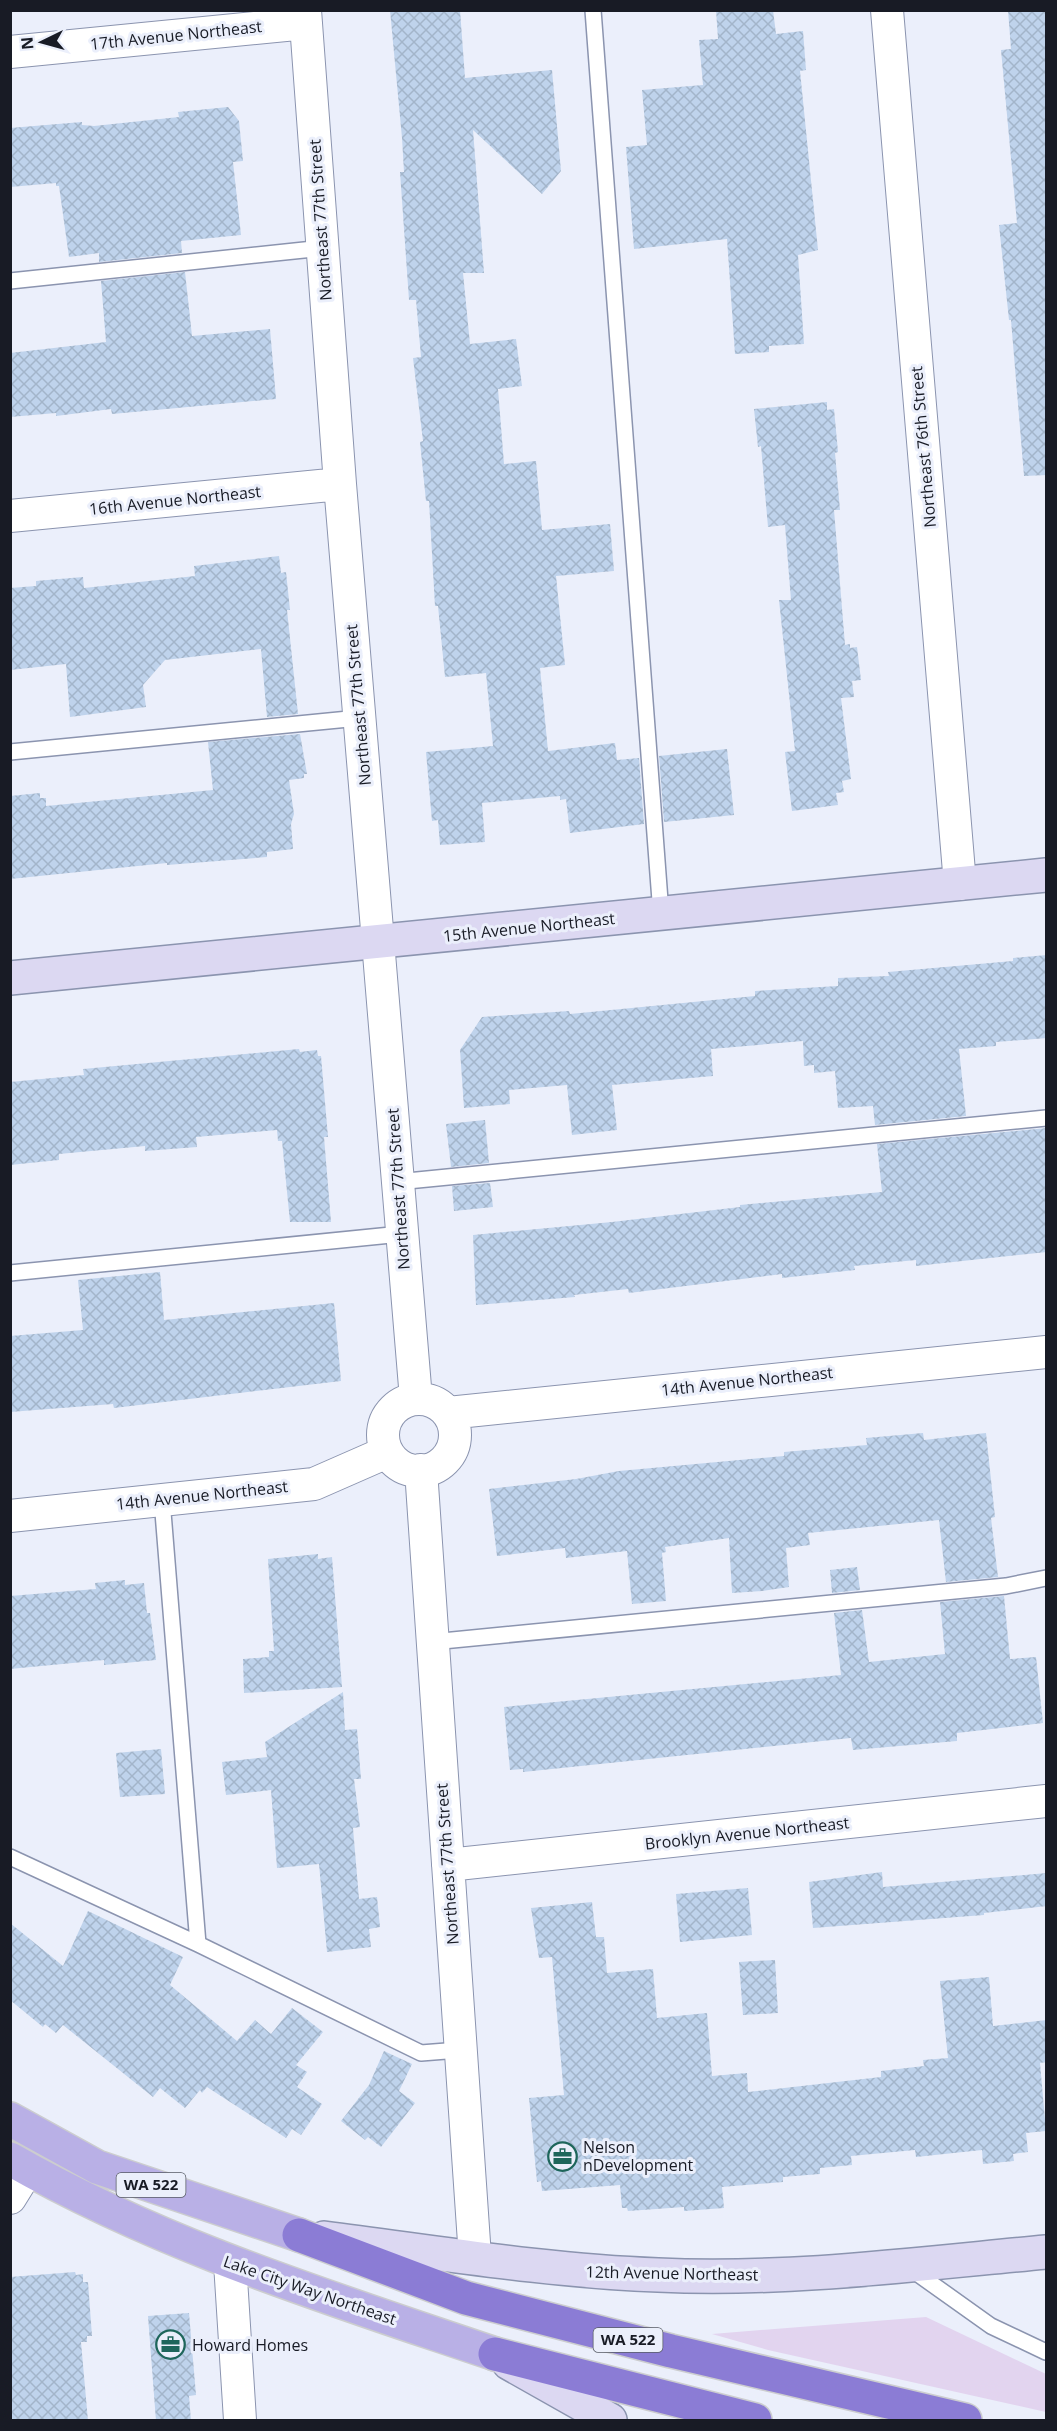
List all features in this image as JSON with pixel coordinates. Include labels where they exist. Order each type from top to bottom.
[{"type":"highway","name":"WA 522","points":[[299,2235],[466,2298],[671,2351],[965,2421]]},
{"type":"highway","name":"WA 522","points":[[495,2354],[755,2421]]},
{"type":"main road","name":"15th Avenue Northeast","points":[[10,978],[1047,875]]},
{"type":"main road","name":"WA 522","points":[[10,2119],[97,2167],[299,2235]]},
{"type":"main road","name":"Lake City Way Northeast","points":[[20,2164],[89,2200],[230,2263],[495,2354],[610,2421]]},
{"type":"main road","name":"12th Avenue Northeast","points":[[299,2235],[521,2265],[660,2276],[781,2275],[1047,2252]]},
{"type":"street","name":"Northeast 76th Street","points":[[887,10],[960,884]]},
{"type":"street","name":"17th Avenue Northeast","points":[[10,52],[305,17]]},
{"type":"street","name":"Northeast 77th Street","points":[[305,17],[340,484],[416,1399]]},
{"type":"street","name":"16th Avenue Northeast","points":[[10,516],[340,484]]},
{"type":"street","name":"14th Avenue Northeast","points":[[448,1413],[1047,1352]]},
{"type":"street","points":[[416,1399],[434,1402],[448,1413],[455,1435],[453,1446],[439,1464],[421,1470],[406,1469],[396,1464],[383,1443],[386,1419],[394,1408],[404,1401],[416,1399]]},
{"type":"street","name":"14th Avenue Northeast","points":[[10,1516],[314,1484],[387,1452]]},
{"type":"street","name":"Northeast 77th Street","points":[[421,1470],[475,2258]]},
{"type":"street","name":"Brooklyn Avenue Northeast","points":[[448,1865],[1047,1801]]},
{"type":"street","points":[[10,2198],[20,2164]]},
{"type":"street","points":[[230,2263],[240,2421]]},
{"type":"lane","points":[[593,10],[661,914]]},
{"type":"lane","points":[[10,280],[323,248]]},
{"type":"lane","points":[[10,752],[359,718]]},
{"type":"lane","points":[[398,1182],[1047,1118]]},
{"type":"lane","points":[[10,1273],[401,1234]]},
{"type":"lane","points":[[162,1500],[198,1944]]},
{"type":"lane","points":[[432,1642],[1006,1586],[1047,1578]]},
{"type":"lane","points":[[10,1857],[198,1944],[420,2053],[459,2050]]},
{"type":"lane","points":[[906,2265],[991,2326],[1047,2352]]},
{"type":"shaded area","points":[[926,2317],[1046,2374],[1046,2412],[768,2350],[712,2334]]},
{"type":"building","points":[[390,10],[460,10],[465,78],[552,70],[561,171],[542,194],[473,130],[484,273],[463,273],[470,344],[516,339],[522,386],[498,389],[504,464],[536,461],[542,530],[610,524],[614,571],[556,576],[565,665],[540,668],[548,751],[615,743],[617,760],[639,758],[644,824],[570,833],[566,799],[560,800],[560,796],[482,803],[485,842],[440,845],[438,820],[432,821],[426,752],[493,746],[486,673],[445,677],[438,606],[435,606],[429,501],[426,501],[420,442],[423,441],[413,358],[421,357],[416,300],[409,300],[400,172],[404,172],[402,138]]},
{"type":"building","points":[[716,10],[773,10],[776,34],[803,31],[806,70],[800,71],[818,250],[798,255],[804,344],[769,346],[769,352],[735,354],[727,239],[634,249],[626,147],[647,145],[642,90],[703,85],[699,40],[718,39]]},
{"type":"building","points":[[1008,10],[1047,10],[1047,475],[1024,476],[1011,320],[1009,320],[999,225],[1017,223],[1001,50],[1011,49]]},
{"type":"building","points":[[228,107],[239,121],[243,161],[233,162],[241,235],[181,241],[182,253],[99,262],[99,253],[69,257],[59,186],[56,186],[56,183],[10,187],[10,128],[82,122],[82,125],[94,126],[179,117],[178,112]]},
{"type":"building","points":[[185,272],[192,336],[270,329],[276,399],[112,414],[111,409],[56,416],[56,413],[10,417],[10,353],[106,342],[101,281]]},
{"type":"building","points":[[827,402],[827,410],[834,409],[838,452],[835,453],[840,510],[834,510],[845,645],[850,644],[850,648],[857,647],[861,680],[852,681],[854,697],[841,698],[851,779],[842,781],[844,792],[836,793],[838,805],[792,811],[785,752],[795,751],[779,600],[791,600],[785,525],[768,527],[761,446],[758,447],[754,409]]},
{"type":"building","points":[[279,556],[281,573],[286,572],[290,610],[287,610],[298,714],[267,717],[261,649],[165,660],[143,685],[146,707],[70,717],[66,664],[10,670],[10,588],[36,586],[36,581],[83,577],[84,588],[195,576],[194,566]]},
{"type":"building","points":[[300,734],[307,774],[304,774],[304,778],[289,780],[294,814],[291,824],[293,849],[267,852],[267,857],[167,865],[167,863],[10,879],[10,796],[40,793],[40,798],[46,798],[46,806],[213,790],[208,742]]},
{"type":"building","points":[[727,749],[734,815],[664,822],[659,756]]},
{"type":"building","points":[[1047,955],[1047,1038],[996,1042],[996,1046],[959,1049],[966,1116],[875,1125],[873,1106],[838,1108],[835,1071],[814,1073],[814,1065],[804,1066],[803,1041],[711,1049],[713,1076],[612,1085],[617,1130],[572,1135],[567,1085],[509,1090],[510,1104],[464,1108],[460,1050],[482,1017],[569,1011],[570,1014],[755,996],[755,991],[838,986],[838,978],[889,976],[888,972],[1013,961],[1013,958]]},
{"type":"building","points":[[299,1049],[300,1052],[317,1050],[318,1056],[321,1056],[328,1137],[324,1137],[331,1222],[290,1222],[282,1141],[278,1141],[277,1130],[196,1137],[197,1147],[145,1151],[145,1146],[59,1154],[59,1160],[10,1165],[10,1082],[84,1075],[83,1069]]},
{"type":"building","points":[[485,1120],[489,1163],[451,1167],[446,1124]]},
{"type":"building","points":[[1047,1128],[1047,1252],[916,1266],[916,1260],[854,1266],[855,1270],[782,1278],[782,1274],[629,1293],[628,1289],[574,1295],[575,1297],[476,1305],[473,1235],[612,1222],[740,1207],[740,1205],[882,1192],[877,1144]]},
{"type":"building","points":[[490,1183],[493,1207],[454,1211],[452,1186]]},
{"type":"building","points":[[160,1272],[164,1320],[334,1303],[341,1381],[114,1408],[113,1404],[10,1412],[10,1336],[83,1330],[78,1280]]},
{"type":"building","points":[[923,1433],[924,1440],[986,1433],[995,1517],[991,1518],[998,1577],[946,1582],[939,1520],[808,1533],[810,1545],[786,1548],[789,1587],[762,1591],[732,1593],[729,1538],[665,1547],[666,1552],[662,1553],[666,1601],[632,1604],[627,1551],[566,1558],[565,1548],[497,1556],[489,1489],[576,1479],[619,1471],[784,1456],[784,1452],[867,1445],[866,1438]]},
{"type":"building","points":[[318,1554],[318,1559],[332,1557],[342,1687],[244,1693],[243,1659],[269,1657],[269,1651],[274,1651],[268,1559]]},
{"type":"building","points":[[857,1567],[860,1590],[832,1593],[830,1570]]},
{"type":"building","points":[[125,1580],[125,1585],[144,1583],[156,1660],[104,1665],[104,1660],[10,1669],[10,1596],[96,1589],[95,1583]]},
{"type":"building","points":[[1004,1596],[1010,1659],[1036,1657],[1043,1723],[957,1733],[957,1741],[853,1750],[851,1738],[523,1772],[523,1769],[510,1770],[504,1707],[841,1675],[834,1613],[862,1610],[869,1662],[945,1654],[940,1602]]},
{"type":"building","points":[[343,1692],[345,1730],[357,1729],[361,1779],[354,1779],[360,1827],[353,1828],[359,1899],[377,1897],[380,1927],[369,1929],[371,1947],[327,1952],[319,1864],[277,1868],[271,1790],[226,1795],[222,1762],[267,1757],[265,1742]]},
{"type":"building","points":[[161,1749],[165,1794],[120,1797],[116,1753]]},
{"type":"building","points":[[882,1872],[883,1887],[1047,1873],[1047,1906],[984,1913],[984,1915],[813,1928],[809,1882]]},
{"type":"building","points":[[748,1888],[752,1935],[680,1942],[676,1894]]},
{"type":"building","points":[[592,1902],[596,1937],[604,1937],[607,1973],[653,1969],[657,2018],[707,2013],[712,2076],[747,2073],[748,2092],[881,2077],[881,2071],[924,2066],[923,2060],[948,2058],[940,1981],[989,1977],[993,2026],[1047,2020],[1047,2062],[1040,2063],[1046,2131],[1026,2133],[1028,2152],[1013,2154],[1014,2161],[983,2164],[982,2150],[916,2157],[915,2150],[851,2156],[852,2165],[820,2168],[820,2174],[783,2177],[783,2182],[722,2187],[724,2208],[684,2211],[684,2207],[628,2211],[627,2208],[622,2208],[620,2185],[542,2191],[541,2181],[537,2182],[529,2098],[564,2095],[552,1957],[539,1958],[531,1908]]},
{"type":"building","points":[[88,1911],[183,1957],[170,1985],[237,2041],[255,2020],[271,2034],[292,2008],[323,2032],[296,2065],[307,2072],[297,2087],[322,2104],[301,2135],[292,2129],[286,2138],[207,2087],[202,2093],[200,2090],[185,2108],[160,2088],[153,2097],[63,2025],[56,2033],[45,2024],[43,2027],[10,2000],[10,1923],[63,1966]]},
{"type":"building","points":[[775,1960],[778,2013],[743,2015],[739,1962]]},
{"type":"building","points":[[384,2051],[412,2064],[399,2091],[415,2103],[381,2147],[368,2137],[365,2140],[341,2121],[369,2085]]},
{"type":"building","points":[[75,2272],[76,2275],[83,2274],[83,2282],[88,2282],[92,2336],[87,2336],[87,2342],[81,2342],[88,2421],[10,2421],[10,2277]]},
{"type":"building","name":"Howard Homes","points":[[189,2313],[196,2395],[189,2396],[191,2421],[156,2421],[148,2316]]},
{"type":"place","name":"Nelson nDevelopment","points":[[562,2156]]},
{"type":"place","name":"Howard Homes","points":[[171,2345]]}]
